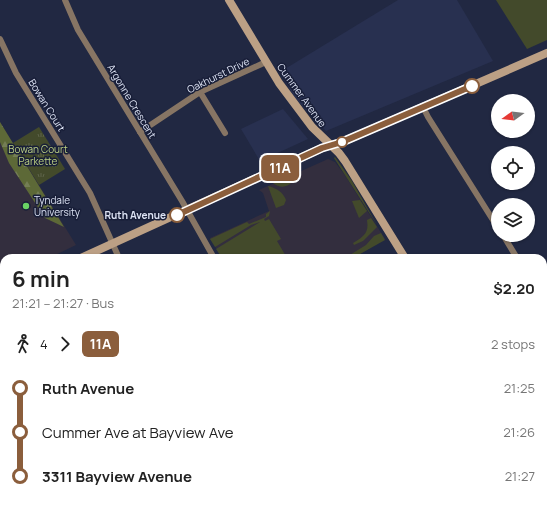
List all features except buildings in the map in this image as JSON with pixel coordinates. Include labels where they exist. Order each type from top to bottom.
[{"type":"main road","name":"Cummer Avenue","points":[[229,0],[279,83],[307,121],[345,161],[403,254]]},
{"type":"main road","points":[[90,254],[330,145],[423,107],[547,53]]},
{"type":"street","name":"Argonne Crescent","points":[[65,0],[78,30],[187,210]]},
{"type":"street","name":"Bowan Court","points":[[0,39],[16,73],[90,193],[117,254]]},
{"type":"street","name":"Oakhurst Drive","points":[[140,132],[200,92],[266,62]]},
{"type":"street","points":[[200,92],[225,133]]},
{"type":"street","points":[[423,107],[491,217]]},
{"type":"street","points":[[187,210],[212,254]]},
{"type":"street","points":[[507,242],[515,254]]},
{"type":"shaded area","points":[[398,0],[457,0],[493,61],[326,131],[295,98],[280,72]]},
{"type":"shaded area","points":[[283,109],[308,139],[260,161],[241,129]]},
{"type":"shaded area","name":"Tyndale University","points":[[0,122],[76,245],[57,254],[0,254]]},
{"type":"shaded area","points":[[328,159],[335,162],[344,174],[385,239],[360,254],[220,254],[210,238],[269,211],[263,193],[259,190]]},
{"type":"green space","points":[[496,0],[547,0],[547,40],[527,49]]},
{"type":"green space","points":[[0,122],[64,227],[45,218],[9,163],[0,142]]},
{"type":"green space","name":"Bowan Court Parkette","points":[[39,127],[65,169],[39,185],[13,143]]},
{"type":"green space","points":[[335,157],[352,181],[377,225],[334,158]]},
{"type":"green space","points":[[291,175],[292,182],[288,185],[280,186],[273,183]]},
{"type":"green space","points":[[268,186],[276,189],[283,195],[286,200],[284,205],[276,208]]},
{"type":"green space","points":[[360,200],[367,211],[359,218],[352,201]]},
{"type":"green space","points":[[270,211],[269,216],[264,219],[265,221],[269,219],[281,239],[277,241],[285,254],[219,254],[216,249],[260,222],[251,225],[215,247],[210,239],[247,222],[249,224],[266,217],[266,214]]},
{"type":"green space","points":[[371,218],[377,227],[363,241],[354,245],[353,243],[361,238],[367,231],[367,220]]},
{"type":"green space","points":[[381,233],[385,240],[360,254],[351,254],[366,245],[374,236]]},
{"type":"bus line","name":"11A","points":[[177,215],[322,148],[342,142],[472,86]]},
{"type":"place","name":"Tyndale University","points":[[26,206]]},
{"type":"place","name":"Ruth Avenue","points":[[177,215]]}]
